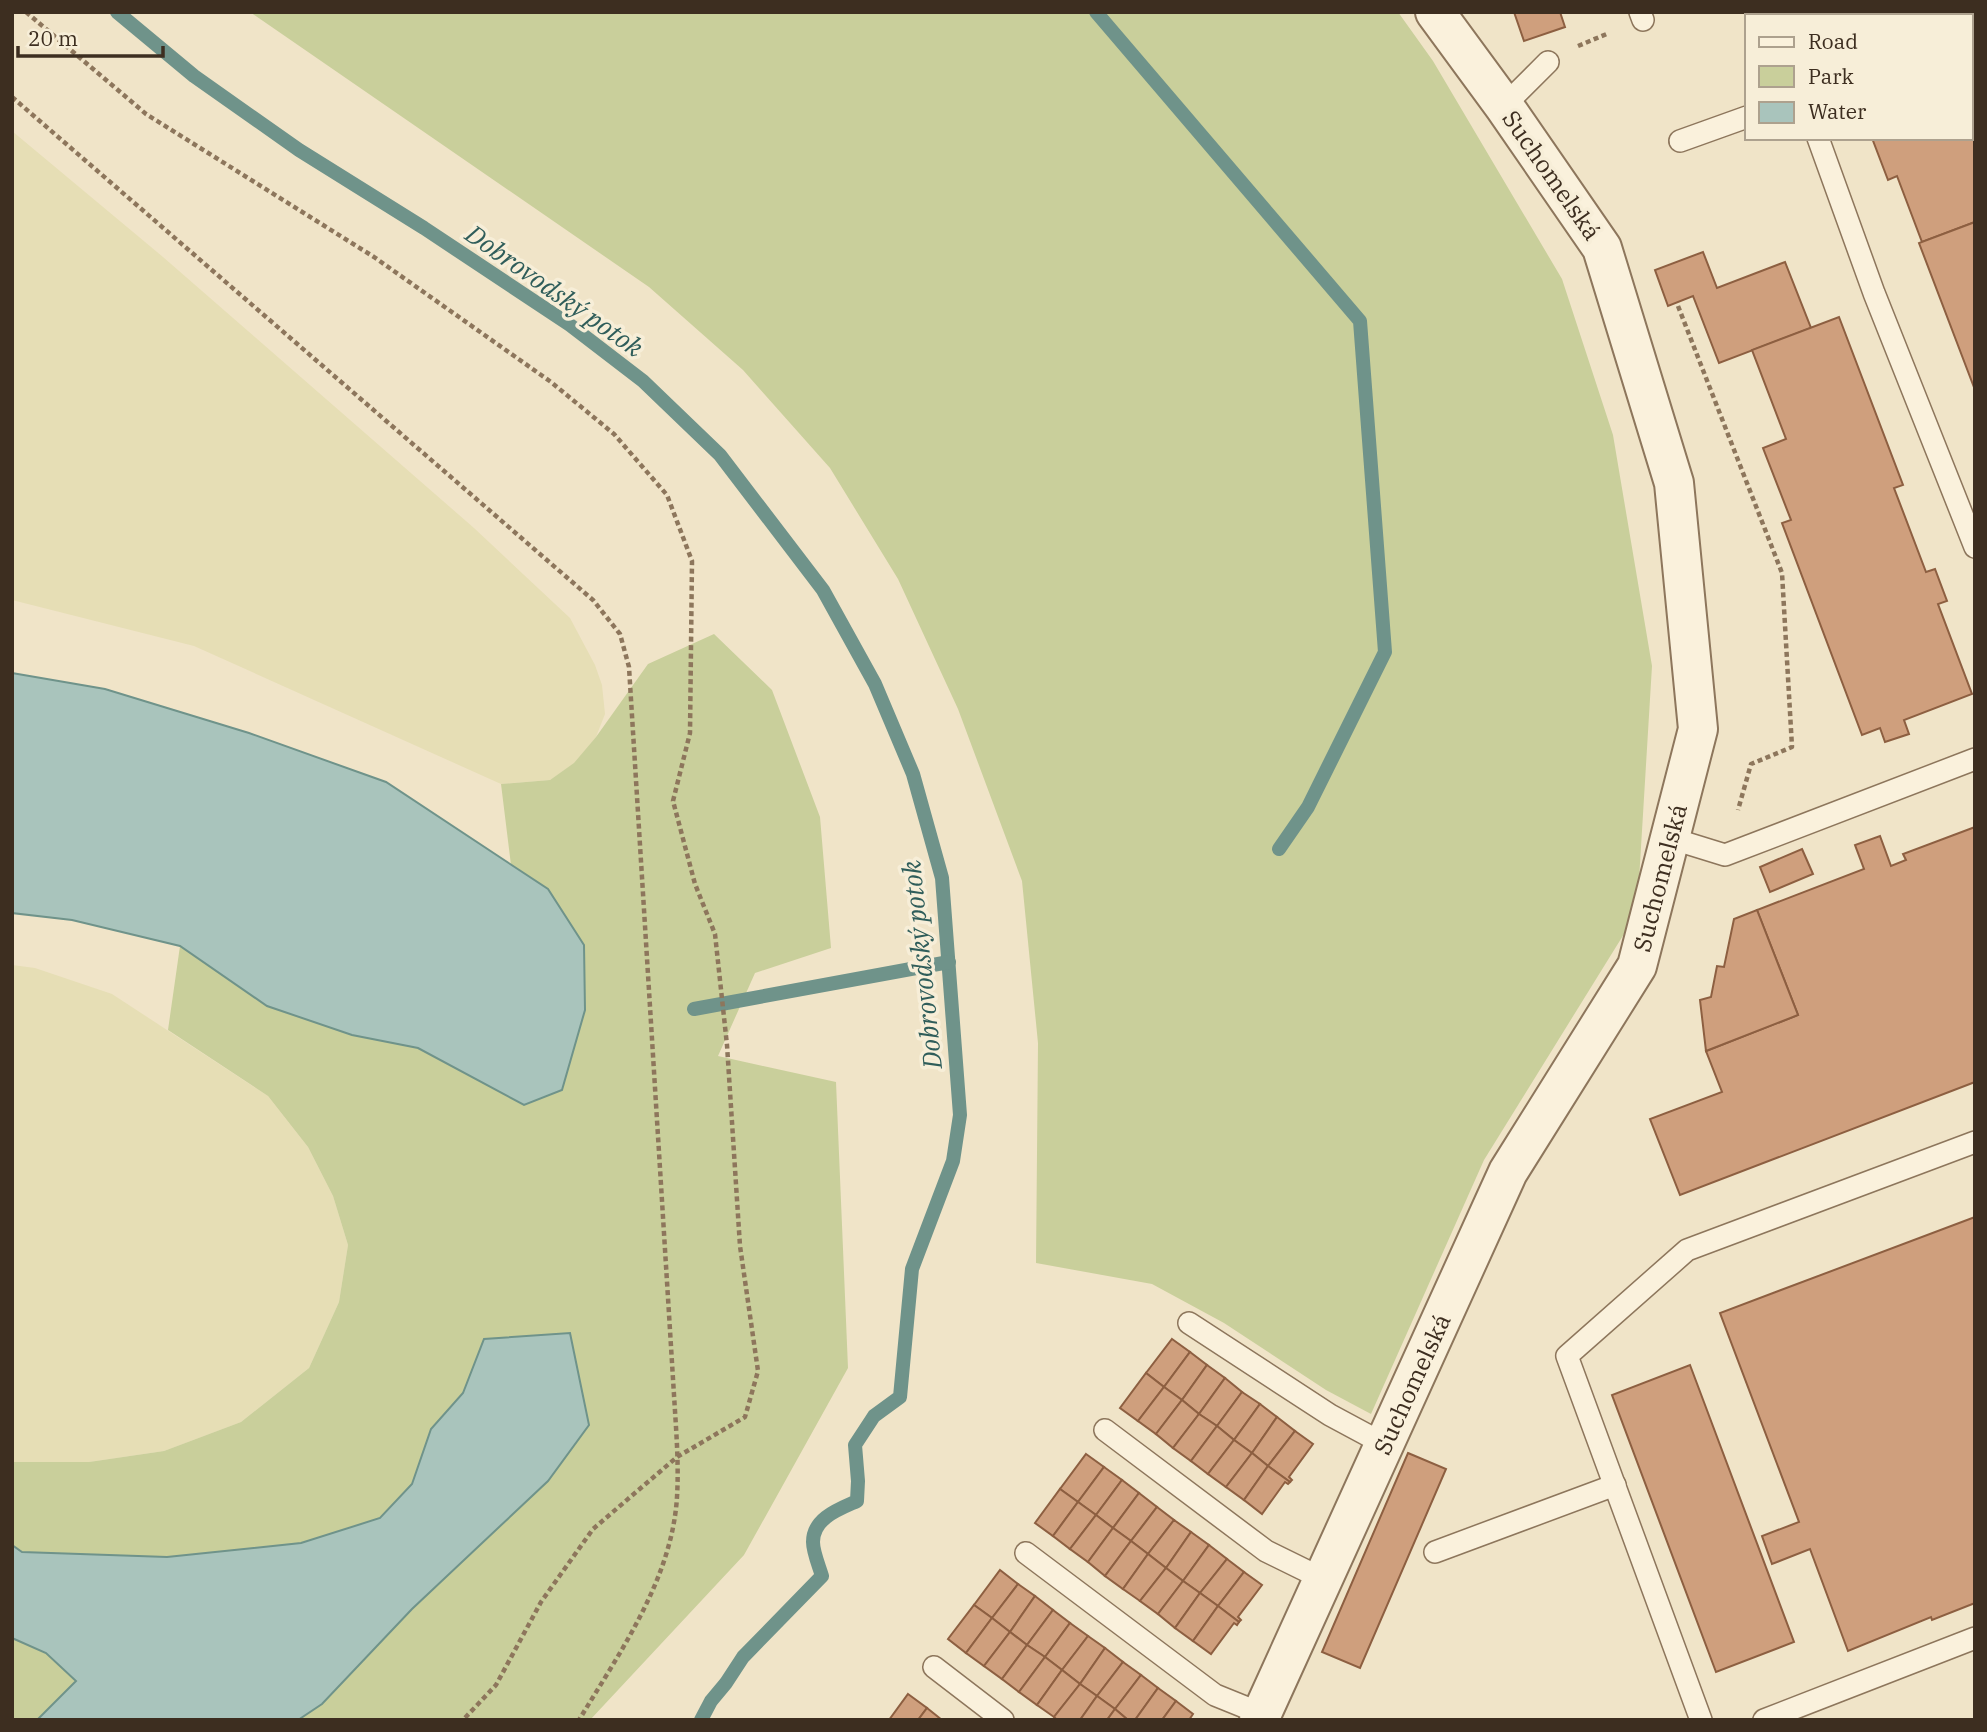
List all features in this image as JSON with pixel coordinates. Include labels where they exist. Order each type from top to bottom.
[{"type":"street","name":"Suchomelská","points":[[1260,1717],[1508,1172],[1637,966],[1698,729],[1674,483],[1602,248],[1435,12]]},
{"type":"lane","points":[[1504,106],[1548,62]]},
{"type":"lane","points":[[1680,141],[1745,118]]},
{"type":"lane","points":[[1819,140],[1879,306],[1975,547]]},
{"type":"lane","points":[[1670,838],[1725,855],[1975,759]]},
{"type":"lane","points":[[1701,1720],[1567,1356],[1687,1250],[1975,1142]]},
{"type":"lane","points":[[1189,1323],[1331,1415],[1384,1444]]},
{"type":"lane","points":[[1105,1430],[1266,1551],[1323,1579]]},
{"type":"lane","points":[[1435,1552],[1615,1485]]},
{"type":"lane","points":[[1026,1553],[1215,1695],[1260,1717]]},
{"type":"lane","points":[[1763,1720],[1975,1638]]},
{"type":"lane","points":[[934,1667],[1003,1720]]},
{"type":"path","points":[[26,12],[146,114],[374,257],[551,382],[614,434],[667,495],[692,561],[690,733],[673,801],[695,884],[715,934],[727,1045],[740,1245],[758,1371],[745,1417],[677,1457],[593,1529],[541,1602],[496,1685],[463,1720]]},
{"type":"path","points":[[1548,62],[1641,16]]},
{"type":"path","points":[[12,97],[593,600],[620,634],[629,667],[677,1457],[677,1498],[667,1550],[636,1626],[579,1720]]},
{"type":"path","points":[[1678,306],[1782,573],[1792,747],[1751,764],[1725,855]]},
{"type":"shaded area","points":[[12,131],[163,257],[474,528],[570,618],[595,665],[602,685],[605,714],[596,737],[575,763],[550,780],[501,784],[194,646],[12,600]]},
{"type":"shaded area","points":[[12,965],[35,968],[112,994],[268,1096],[308,1147],[333,1196],[348,1245],[339,1302],[309,1368],[241,1422],[164,1451],[89,1462],[12,1462]]},
{"type":"green space","points":[[250,12],[1398,12],[1433,61],[1562,279],[1613,435],[1652,666],[1637,913],[1484,1160],[1371,1414],[1326,1390],[1224,1323],[1152,1284],[1036,1263],[1038,1043],[1022,881],[958,709],[898,579],[830,468],[743,370],[649,287]]},
{"type":"green space","points":[[714,634],[772,690],[820,817],[831,948],[755,973],[718,1056],[836,1082],[848,1368],[744,1555],[590,1720],[12,1720],[12,1462],[89,1462],[164,1451],[241,1422],[309,1368],[339,1302],[348,1245],[333,1196],[308,1147],[268,1096],[168,1030],[180,946],[267,1006],[352,1035],[418,1048],[524,1105],[548,889],[511,865],[501,784],[550,780],[574,763],[596,737],[648,664]]},
{"type":"water","points":[[12,673],[105,689],[249,733],[386,782],[548,889],[584,945],[585,1010],[562,1090],[524,1105],[418,1048],[352,1035],[267,1006],[180,946],[72,920],[12,913]]},
{"type":"water","points":[[570,1333],[589,1425],[548,1481],[412,1609],[322,1704],[298,1720],[37,1720],[76,1681],[46,1653],[12,1638],[12,1545],[22,1552],[167,1557],[301,1543],[380,1518],[412,1484],[431,1429],[463,1393],[484,1339]]},
{"type":"building","points":[[1514,12],[1560,12],[1565,27],[1524,41]]},
{"type":"building","points":[[1975,12],[1975,222],[1922,242],[1897,176],[1888,180],[1873,140],[1973,140],[1973,14],[1826,14]]},
{"type":"building","points":[[1975,222],[1975,390],[1919,243]]},
{"type":"building","points":[[1703,252],[1717,288],[1785,262],[1811,328],[1719,363],[1693,296],[1668,306],[1655,270]]},
{"type":"building","points":[[1839,317],[1903,485],[1894,488],[1926,572],[1935,569],[1947,601],[1938,604],[1972,694],[1904,720],[1909,734],[1885,742],[1880,728],[1862,735],[1782,523],[1791,520],[1763,448],[1786,439],[1752,350]]},
{"type":"building","points":[[1975,827],[1975,1082],[1680,1195],[1650,1119],[1722,1092],[1706,1051],[1798,1015],[1757,910],[1864,869],[1855,845],[1880,836],[1891,866],[1906,860],[1903,854]]},
{"type":"building","points":[[1802,849],[1813,874],[1770,892],[1760,867]]},
{"type":"building","points":[[1757,910],[1798,1015],[1706,1051],[1700,1000],[1711,997],[1717,966],[1724,967],[1734,919]]},
{"type":"building","points":[[1975,1217],[1975,1603],[1932,1620],[1931,1617],[1848,1651],[1810,1549],[1772,1564],[1762,1536],[1799,1522],[1720,1313]]},
{"type":"building","points":[[1172,1339],[1190,1352],[1164,1387],[1146,1373]]},
{"type":"building","points":[[1190,1352],[1207,1365],[1182,1400],[1164,1387]]},
{"type":"building","points":[[1207,1365],[1225,1378],[1199,1414],[1182,1400]]},
{"type":"building","points":[[1690,1365],[1794,1642],[1716,1672],[1612,1395]]},
{"type":"building","points":[[1146,1373],[1164,1387],[1138,1421],[1120,1408]]},
{"type":"building","points":[[1225,1378],[1242,1392],[1217,1426],[1199,1414]]},
{"type":"building","points":[[1164,1387],[1182,1400],[1156,1434],[1138,1421]]},
{"type":"building","points":[[1242,1392],[1260,1404],[1234,1440],[1217,1426]]},
{"type":"building","points":[[1182,1400],[1199,1414],[1173,1448],[1156,1434]]},
{"type":"building","points":[[1260,1404],[1277,1417],[1252,1453],[1234,1440]]},
{"type":"building","points":[[1199,1414],[1217,1426],[1191,1461],[1173,1448]]},
{"type":"building","points":[[1277,1417],[1295,1431],[1268,1466],[1252,1453]]},
{"type":"building","points":[[1217,1426],[1234,1440],[1208,1474],[1191,1461]]},
{"type":"building","points":[[1295,1431],[1313,1444],[1289,1477],[1292,1480],[1290,1482],[1268,1466]]},
{"type":"building","points":[[1234,1440],[1252,1453],[1226,1487],[1208,1474]]},
{"type":"building","points":[[1252,1453],[1268,1466],[1244,1500],[1226,1487]]},
{"type":"building","points":[[1408,1453],[1446,1469],[1360,1668],[1322,1652]]},
{"type":"building","points":[[1086,1454],[1104,1467],[1078,1502],[1060,1489]]},
{"type":"building","points":[[1268,1466],[1290,1482],[1285,1482],[1262,1514],[1244,1500]]},
{"type":"building","points":[[1104,1467],[1122,1480],[1096,1515],[1078,1502]]},
{"type":"building","points":[[1122,1480],[1139,1493],[1113,1528],[1096,1515]]},
{"type":"building","points":[[1060,1489],[1078,1502],[1053,1536],[1035,1523]]},
{"type":"building","points":[[1139,1493],[1157,1507],[1131,1541],[1113,1528]]},
{"type":"building","points":[[1078,1502],[1096,1515],[1070,1549],[1053,1536]]},
{"type":"building","points":[[1157,1507],[1174,1520],[1148,1554],[1131,1541]]},
{"type":"building","points":[[1096,1515],[1113,1528],[1088,1562],[1070,1549]]},
{"type":"building","points":[[1174,1520],[1191,1532],[1166,1568],[1148,1554]]},
{"type":"building","points":[[1113,1528],[1131,1541],[1105,1576],[1088,1562]]},
{"type":"building","points":[[1191,1532],[1209,1545],[1183,1581],[1166,1568]]},
{"type":"building","points":[[1131,1541],[1148,1554],[1123,1589],[1105,1576]]},
{"type":"building","points":[[1209,1545],[1227,1559],[1200,1593],[1183,1581]]},
{"type":"building","points":[[1148,1554],[1166,1568],[1140,1601],[1123,1589]]},
{"type":"building","points":[[1227,1559],[1244,1572],[1218,1606],[1200,1593]]},
{"type":"building","points":[[1166,1568],[1183,1581],[1158,1614],[1140,1601]]},
{"type":"building","points":[[1000,1570],[1018,1584],[992,1618],[974,1605]]},
{"type":"building","points":[[1244,1572],[1262,1585],[1238,1617],[1241,1620],[1239,1622],[1218,1606]]},
{"type":"building","points":[[1183,1581],[1200,1593],[1175,1628],[1158,1614]]},
{"type":"building","points":[[1018,1584],[1035,1596],[1010,1632],[992,1618]]},
{"type":"building","points":[[1200,1593],[1218,1606],[1193,1641],[1175,1628]]},
{"type":"building","points":[[1035,1596],[1053,1610],[1027,1645],[1010,1632]]},
{"type":"building","points":[[974,1605],[992,1618],[966,1653],[948,1639]]},
{"type":"building","points":[[1218,1606],[1239,1622],[1237,1625],[1234,1623],[1211,1654],[1193,1641]]},
{"type":"building","points":[[1053,1610],[1070,1623],[1045,1657],[1027,1645]]},
{"type":"building","points":[[992,1618],[1010,1632],[984,1666],[966,1653]]},
{"type":"building","points":[[1070,1623],[1088,1636],[1062,1670],[1045,1657]]},
{"type":"building","points":[[1010,1632],[1027,1645],[1002,1679],[984,1666]]},
{"type":"building","points":[[1088,1636],[1105,1648],[1080,1684],[1062,1670]]},
{"type":"building","points":[[1027,1645],[1045,1657],[1019,1692],[1002,1679]]},
{"type":"building","points":[[1105,1648],[1123,1662],[1097,1696],[1080,1684]]},
{"type":"building","points":[[1045,1657],[1062,1670],[1037,1705],[1019,1692]]},
{"type":"building","points":[[1123,1662],[1141,1675],[1115,1709],[1097,1696]]},
{"type":"building","points":[[1062,1670],[1080,1684],[1054,1717],[1037,1705]]},
{"type":"building","points":[[1141,1675],[1158,1688],[1135,1720],[1128,1720],[1115,1709]]},
{"type":"building","points":[[1080,1684],[1097,1696],[1080,1720],[1057,1720],[1054,1717]]},
{"type":"building","points":[[1158,1688],[1176,1701],[1162,1720],[1135,1720]]},
{"type":"building","points":[[908,1694],[927,1708],[918,1720],[889,1720]]},
{"type":"building","points":[[1097,1696],[1115,1709],[1107,1720],[1080,1720]]},
{"type":"building","points":[[1176,1701],[1193,1714],[1189,1720],[1162,1720]]},
{"type":"building","points":[[927,1708],[942,1720],[918,1720]]},
{"type":"building","points":[[1115,1709],[1128,1720],[1107,1720]]},
{"type":"waterway","name":"Dobrovodský potok","points":[[117,12],[194,76],[299,150],[424,228],[570,325],[643,381],[720,455],[823,590],[875,684],[913,774],[942,878],[960,1115],[953,1161],[912,1269],[900,1397],[874,1416],[855,1445],[857,1501],[828,1516],[817,1527],[813,1546],[822,1576],[743,1657],[711,1701],[701,1720]]},
{"type":"waterway","points":[[1096,12],[1360,321],[1385,652],[1308,807],[1279,849]]},
{"type":"waterway","points":[[694,1009],[949,962]]}]
